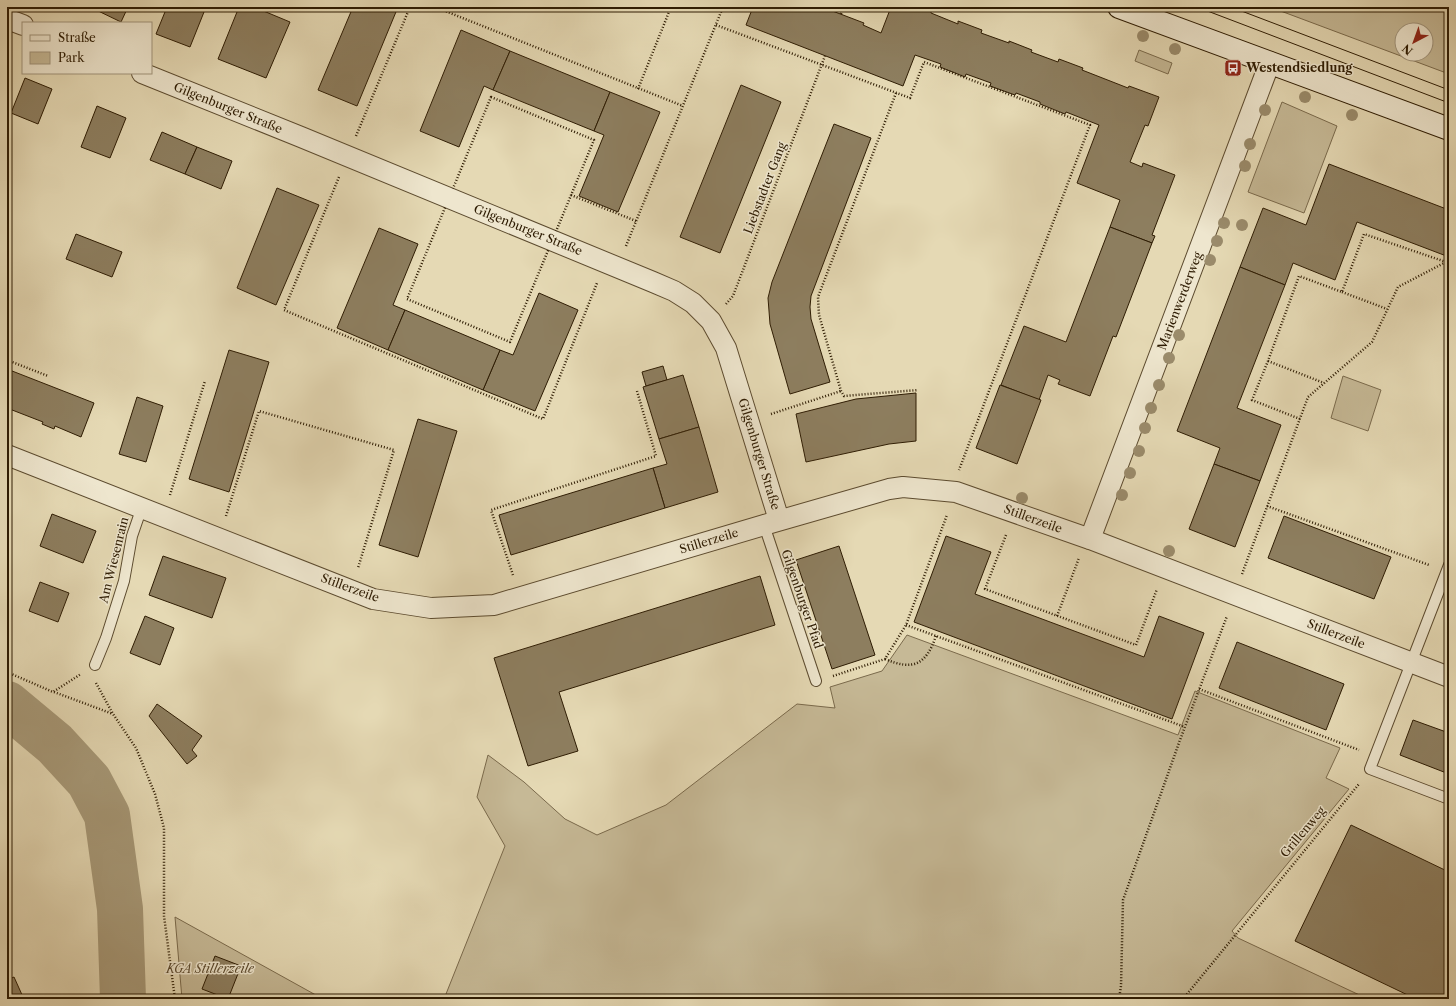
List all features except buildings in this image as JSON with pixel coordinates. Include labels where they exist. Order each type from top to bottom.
[{"type":"main road","points":[[1119,7],[1449,129]]},
{"type":"street","points":[[7,19],[22,25]]},
{"type":"street","name":"Marienwerderweg","points":[[1090,540],[1270,62]]},
{"type":"street","name":"Gilgenburger Straße","points":[[144,74],[611,264],[674,291],[693,303],[711,321],[726,348],[771,523]]},
{"type":"street","name":"Stillerzeile","points":[[7,455],[219,537],[373,599],[431,608],[494,605],[889,489],[903,487],[953,491],[1090,540],[1449,677]]},
{"type":"lane","name":"Am Wiesenrain","points":[[95,666],[106,638],[124,582],[132,536],[142,507]]},
{"type":"lane","name":"Gilgenburger Pfad","points":[[771,523],[816,681]]},
{"type":"lane","points":[[1448,568],[1370,769],[1449,799]]},
{"type":"path","points":[[410,7],[284,310],[543,419],[611,264],[636,220],[723,7]]},
{"type":"path","points":[[435,7],[683,106]]},
{"type":"path","points":[[638,89],[671,7]]},
{"type":"path","points":[[841,14],[844,7]]},
{"type":"path","points":[[716,24],[910,98],[924,62],[1090,125],[953,491],[906,625],[885,659],[816,681]]},
{"type":"path","name":"Liebstadter Gang","points":[[711,321],[733,296],[825,56]]},
{"type":"path","points":[[896,93],[818,296],[820,315],[841,391],[844,396],[918,390]]},
{"type":"path","points":[[491,98],[594,140],[510,342],[407,299],[449,198],[491,98]]},
{"type":"path","points":[[571,195],[636,220]]},
{"type":"path","points":[[1342,292],[1364,234],[1447,263]]},
{"type":"path","points":[[1119,999],[1121,986],[1123,900],[1185,727],[1308,397],[1372,342],[1398,287],[1447,263]]},
{"type":"path","points":[[1300,419],[1252,400],[1299,276],[1387,309]]},
{"type":"path","points":[[7,360],[48,376]]},
{"type":"path","points":[[1268,361],[1324,383]]},
{"type":"path","points":[[162,515],[170,494],[204,381]]},
{"type":"path","points":[[520,597],[491,510],[656,456],[637,391]]},
{"type":"path","points":[[769,415],[841,391]]},
{"type":"path","points":[[219,537],[258,411],[394,450],[358,566],[349,589]]},
{"type":"path","points":[[1267,506],[1448,568]]},
{"type":"path","points":[[1015,512],[985,589],[1136,645],[1165,569]]},
{"type":"path","points":[[1057,616],[1079,558],[1090,540]]},
{"type":"path","points":[[906,625],[1185,727]]},
{"type":"path","points":[[885,659],[899,665],[912,665],[922,660],[932,650],[936,636]]},
{"type":"path","points":[[53,692],[95,666]]},
{"type":"path","points":[[95,666],[95,682],[113,714],[136,748],[155,794],[164,828],[164,916],[175,999]]},
{"type":"path","points":[[7,672],[53,692],[113,714]]},
{"type":"path","points":[[1199,689],[1375,757]]},
{"type":"path","name":"Grillenweg","points":[[1183,999],[1370,769]]},
{"type":"green space","points":[[1270,7],[1449,7],[1449,74],[1417,62],[1434,62],[1434,22],[1394,22],[1394,53]]},
{"type":"green space","points":[[1139,50],[1172,63],[1168,74],[1135,61]]},
{"type":"green space","points":[[1282,102],[1337,126],[1304,213],[1248,192]]},
{"type":"green space","points":[[1343,376],[1381,390],[1368,431],[1331,418]]},
{"type":"green space","points":[[907,635],[1178,735],[1195,691],[1340,748],[1326,778],[1349,789],[1232,931],[1238,938],[1368,999],[444,999],[505,846],[477,797],[488,755],[524,782],[565,819],[597,835],[666,805],[797,704],[835,708],[830,687],[882,671]]},
{"type":"green space","name":"KGA Stillerzeile","points":[[175,917],[323,999],[182,999]]},
{"type":"waterway","points":[[7,704],[55,744],[89,781],[107,815],[120,909],[123,999]]},
{"type":"tram line","points":[[1197,7],[1449,103]]},
{"type":"tram line","points":[[1231,7],[1449,90]]},
{"type":"place","name":"Westendsiedlung","points":[[1233,68]]}]
